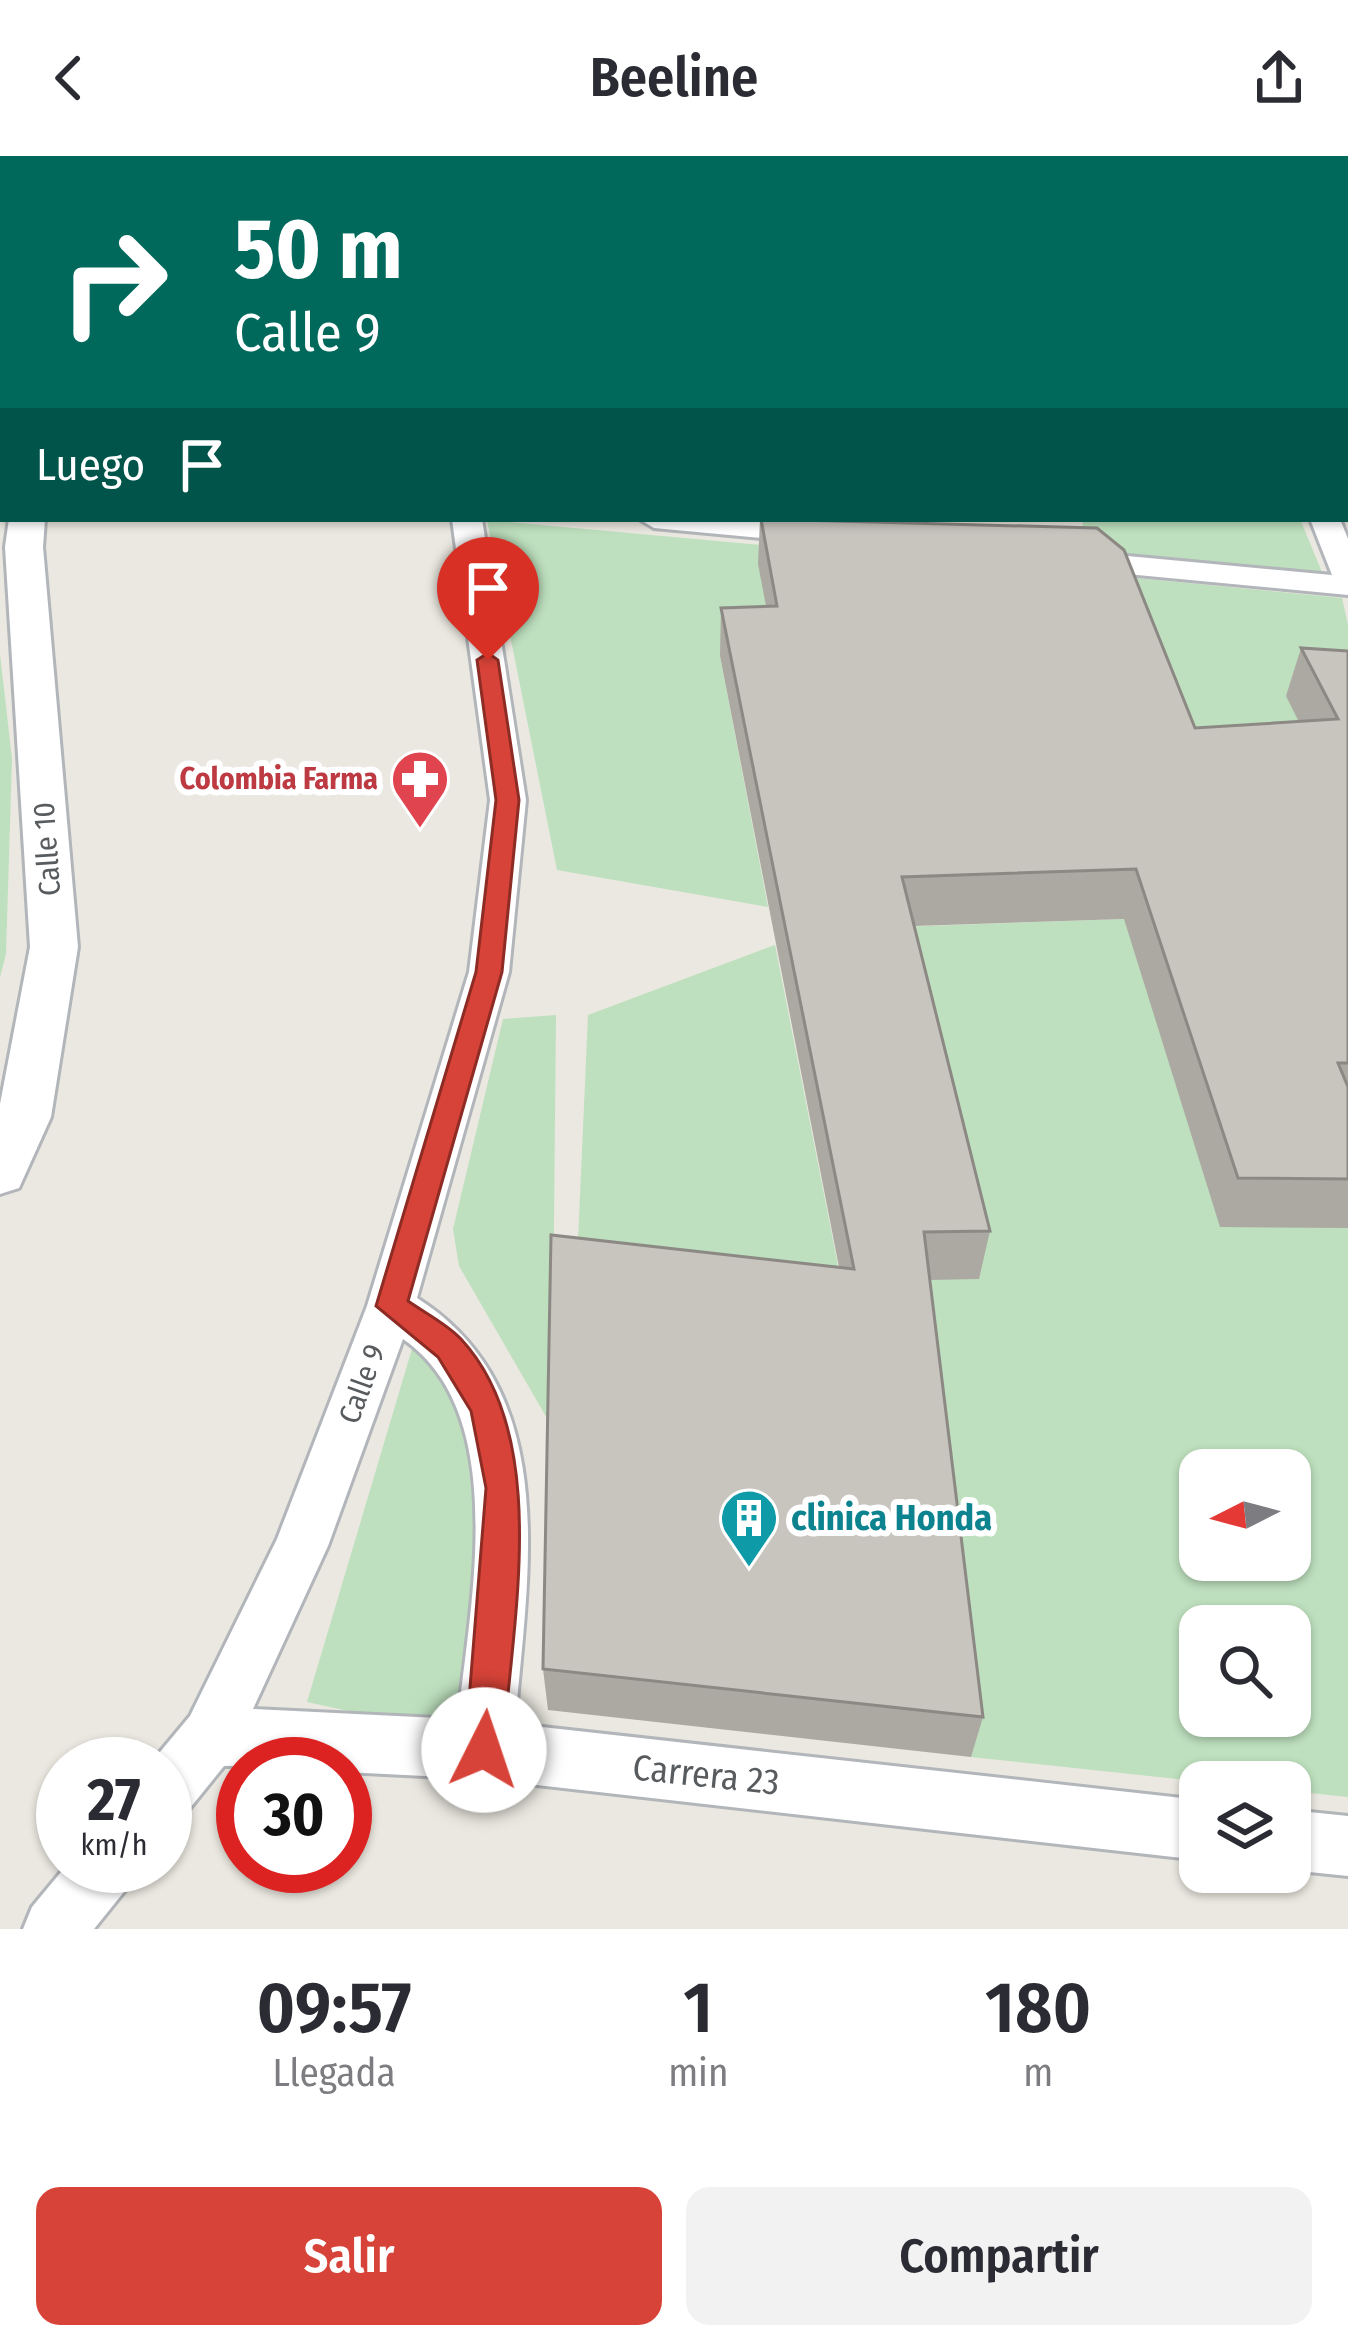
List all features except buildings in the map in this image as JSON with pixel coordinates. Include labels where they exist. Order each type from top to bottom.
[{"type":"street","name":"Calle 10","points":[[0,1173],[24,1117],[54,947],[24,547],[28,522]]},
{"type":"street","name":"Calle 9","points":[[192,1759],[211,1736],[301,1546],[391,1306],[489,972],[508,800],[467,522]]},
{"type":"street","points":[[690,522],[843,537]]},
{"type":"street","points":[[1047,551],[1348,582],[1326,522]]},
{"type":"street","points":[[391,1306],[449,1348],[486,1408],[503,1488],[484,1750]]},
{"type":"street","name":"Carrera 23","points":[[211,1736],[484,1750],[1179,1828]]},
{"type":"street","points":[[1311,1842],[1348,1846]]},
{"type":"street","points":[[54,1929],[83,1893]]},
{"type":"green space","points":[[487,522],[1014,568],[769,615],[720,656],[768,907],[557,870]]},
{"type":"green space","points":[[1082,522],[1301,522],[1324,577],[1086,553]]},
{"type":"green space","points":[[1086,573],[1342,598],[1348,625],[1348,821],[1216,775]]},
{"type":"green space","points":[[0,654],[12,759],[6,954],[0,977]]},
{"type":"green space","points":[[1124,919],[1348,1228],[1348,1797],[1311,1793],[1311,1761],[1179,1761],[1179,1779],[971,1757],[921,1325],[577,1264],[588,1015],[775,945],[841,1281],[896,927]]},
{"type":"green space","points":[[556,1015],[552,1427],[459,1266],[453,1229],[503,1019]]},
{"type":"green space","points":[[412,1349],[435,1353],[462,1386],[492,1505],[463,1736],[307,1702]]},
{"type":"place","name":"Colombia Farma","points":[[420,830]]},
{"type":"place","name":"clinica Honda","points":[[749,1569]]},
{"type":"route","points":[[484,1750],[503,1488],[486,1408],[449,1348],[391,1306],[489,972],[508,800],[488,660]]}]
